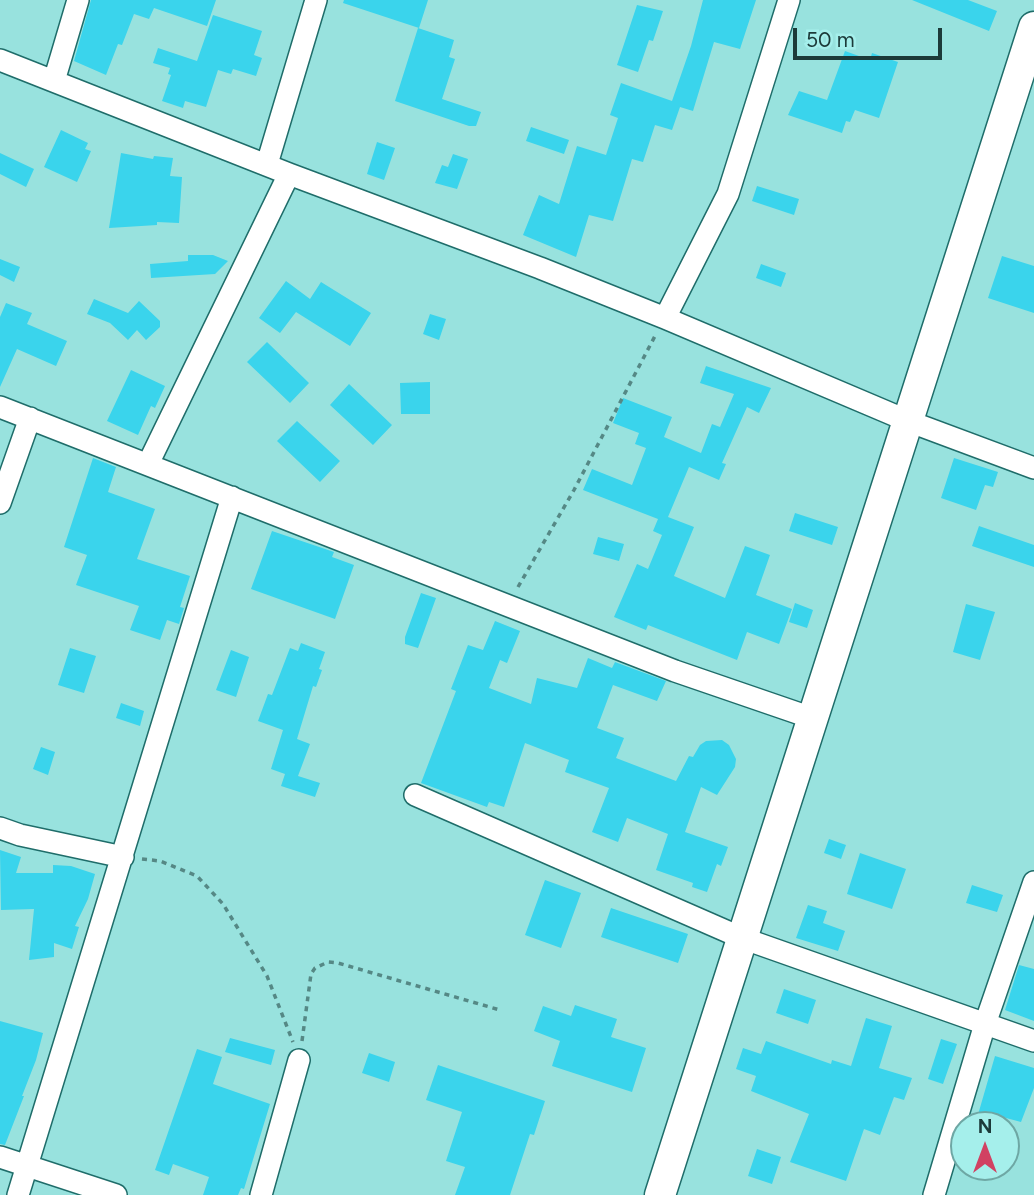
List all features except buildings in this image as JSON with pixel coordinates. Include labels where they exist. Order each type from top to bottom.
[{"type":"street","points":[[54,81],[78,0]]},
{"type":"street","points":[[267,164],[316,0]]},
{"type":"street","points":[[664,318],[728,194],[789,0]]},
{"type":"street","points":[[660,1195],[1034,27]]},
{"type":"street","points":[[0,60],[664,318],[908,421],[1034,468]]},
{"type":"street","points":[[148,464],[289,174]]},
{"type":"street","points":[[0,407],[675,671],[813,718]]},
{"type":"street","points":[[0,503],[30,418]]},
{"type":"street","points":[[18,1195],[232,497]]},
{"type":"street","points":[[415,795],[742,938],[1034,1041]]},
{"type":"street","points":[[0,828],[122,858]]},
{"type":"street","points":[[934,1195],[985,1024],[1034,882]]},
{"type":"street","points":[[261,1195],[299,1060]]},
{"type":"street","points":[[0,1157],[116,1195]]},
{"type":"path","points":[[509,604],[574,490],[664,318]]},
{"type":"path","points":[[122,858],[160,861],[179,867],[197,876],[223,904],[267,976],[299,1060]]},
{"type":"path","points":[[299,1060],[311,974],[321,964],[338,963],[500,1010]]}]
